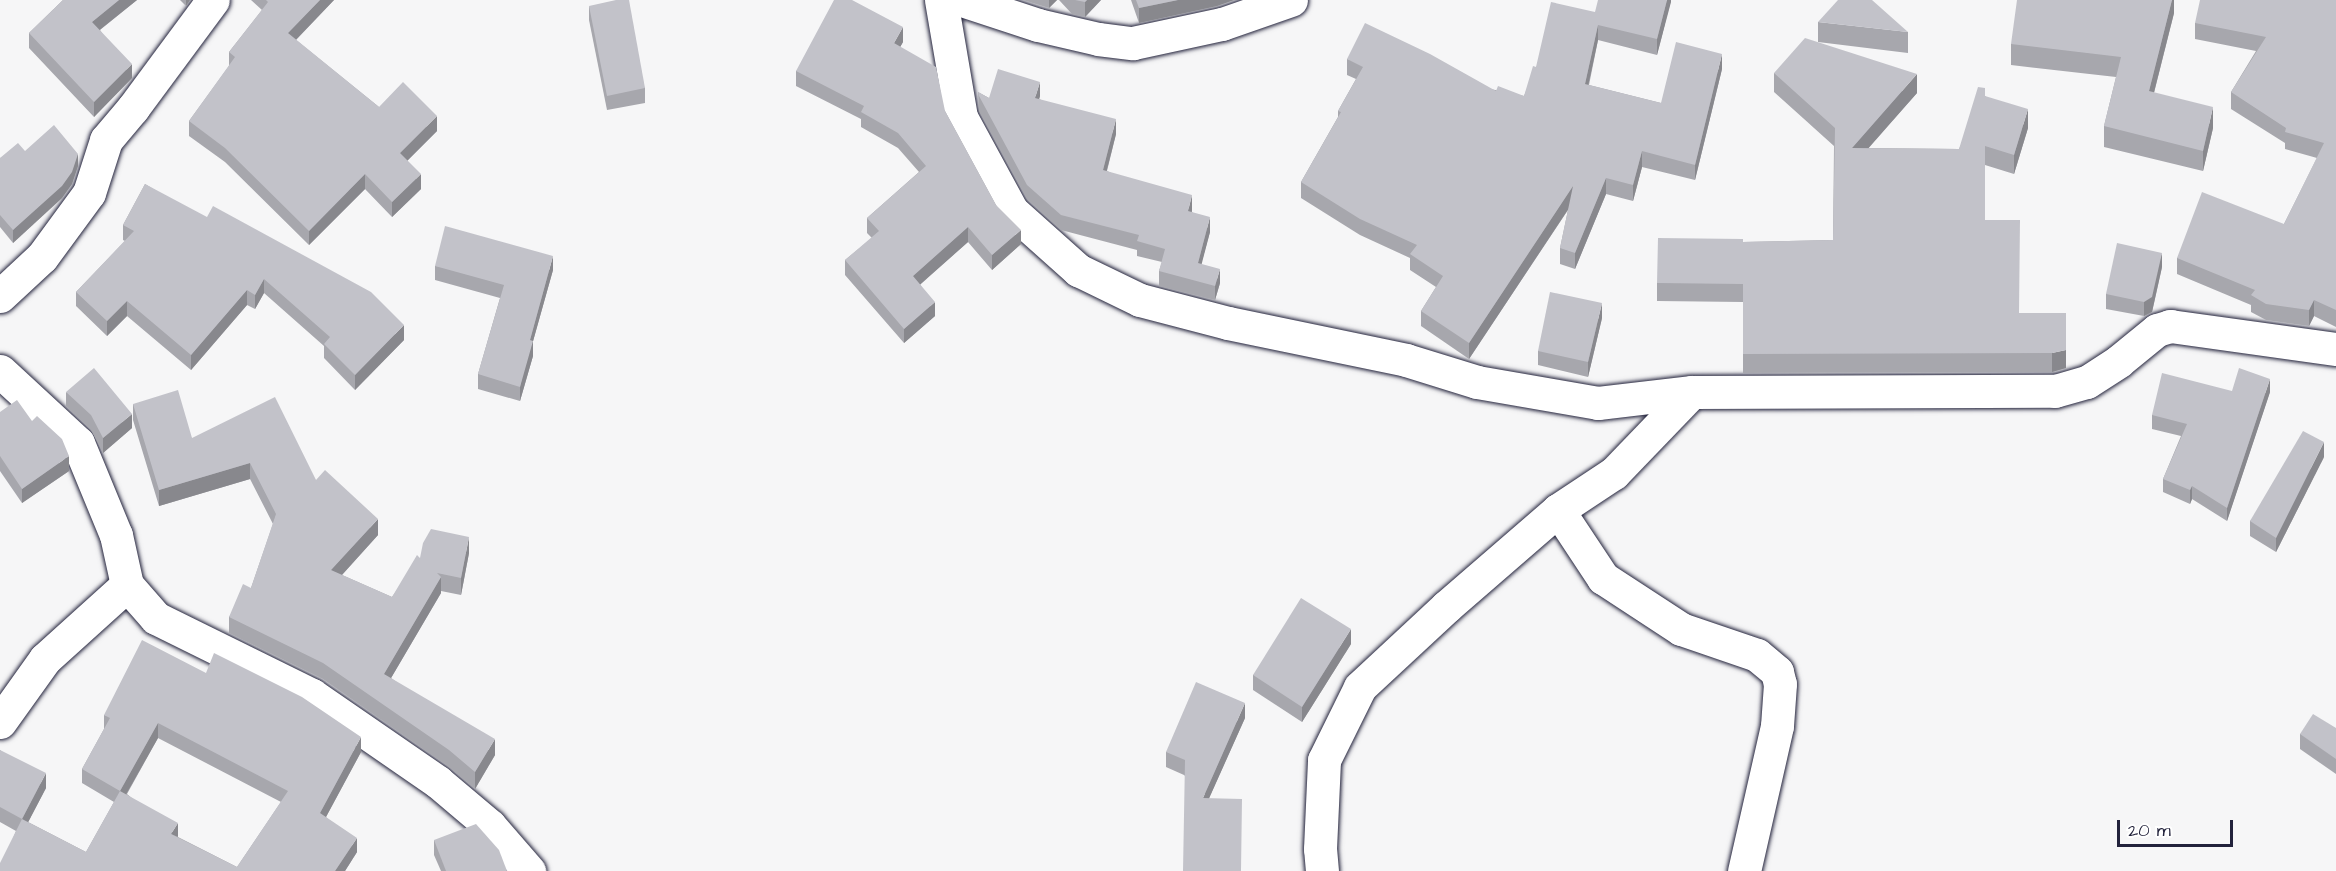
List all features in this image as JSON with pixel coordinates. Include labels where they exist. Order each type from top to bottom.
[{"type":"street","points":[[0,296],[42,257],[89,194],[106,140],[133,108],[213,0]]},
{"type":"street","points":[[941,0],[961,117],[1012,211],[1078,270],[1140,300],[1228,323],[1406,360],[1478,382],[1598,404],[1692,392],[2055,391],[2087,382],[2157,330],[2170,326],[2336,349]]},
{"type":"street","points":[[962,0],[1050,28],[1098,39],[1133,43],[1222,24],[1291,0]]},
{"type":"street","points":[[0,371],[78,443],[116,535],[127,585],[156,618],[312,695],[438,782],[490,826],[529,871]]},
{"type":"street","points":[[1322,871],[1320,849],[1324,760],[1360,687],[1446,607],[1558,510],[1614,473],[1692,392]]},
{"type":"street","points":[[1558,510],[1603,578],[1681,629],[1757,655],[1777,672],[1780,684],[1777,726],[1744,871]]},
{"type":"street","points":[[0,722],[45,659],[127,585]]},
{"type":"building","points":[[63,0],[119,0],[92,22],[132,64],[94,102],[29,33]]},
{"type":"building","points":[[266,0],[320,0],[288,33],[379,107],[403,82],[437,116],[400,153],[421,174],[392,202],[365,174],[309,231],[225,148],[189,121],[235,57],[229,52],[268,2]]},
{"type":"building","points":[[616,0],[629,0],[645,88],[607,96],[589,6]]},
{"type":"building","points":[[834,0],[852,0],[903,27],[894,43],[936,67],[945,111],[996,205],[1021,230],[992,255],[968,227],[913,276],[935,302],[904,329],[845,260],[879,231],[867,218],[926,166],[898,133],[861,112],[864,106],[796,71]]},
{"type":"building","points":[[1136,0],[1178,0],[1139,8]]},
{"type":"building","points":[[1598,0],[1667,0],[1657,39],[1598,25],[1585,84],[1661,103],[1676,42],[1722,54],[1695,165],[1642,151],[1633,185],[1606,178],[1575,253],[1560,248],[1573,186],[1469,343],[1421,311],[1443,276],[1410,254],[1417,245],[1360,219],[1301,182],[1341,112],[1338,111],[1363,67],[1347,59],[1365,23],[1430,54],[1496,91],[1498,86],[1524,96],[1533,66],[1536,67],[1551,2],[1595,12]]},
{"type":"building","points":[[1838,0],[1872,0],[1908,32],[1818,22]]},
{"type":"building","points":[[2017,0],[2172,0],[2149,91],[2213,107],[2203,151],[2104,126],[2121,57],[2011,44]]},
{"type":"building","points":[[2200,0],[2336,0],[2336,310],[2314,300],[2309,310],[2266,304],[2251,295],[2255,290],[2177,258],[2202,192],[2284,224],[2324,143],[2285,132],[2286,128],[2231,92],[2266,37],[2195,23]]},
{"type":"building","points":[[1805,38],[1917,74],[1852,148],[1959,149],[1978,87],[1985,88],[1985,96],[2028,109],[2014,155],[1985,146],[1985,220],[2020,220],[2019,313],[2066,313],[2066,350],[2052,353],[1743,354],[1743,284],[1657,283],[1658,238],[1743,239],[1743,242],[1833,240],[1835,128],[1774,73]]},
{"type":"building","points":[[998,69],[1040,82],[1035,98],[1116,119],[1103,170],[1192,195],[1188,211],[1210,217],[1198,263],[1220,269],[1215,286],[1159,271],[1165,249],[1137,241],[1139,235],[1061,215],[1027,185],[978,92],[989,98]]},
{"type":"building","points":[[54,125],[78,154],[72,172],[62,186],[13,230],[0,215],[0,158],[18,143],[25,151]]},
{"type":"building","points":[[145,184],[207,217],[213,206],[371,292],[404,325],[355,375],[324,344],[330,337],[264,279],[255,295],[247,290],[191,355],[127,301],[107,321],[76,292],[134,231],[123,225]]},
{"type":"building","points":[[445,226],[553,256],[520,387],[478,374],[504,285],[435,266]]},
{"type":"building","points":[[2117,243],[2162,253],[2152,297],[2144,302],[2106,294]]},
{"type":"building","points":[[1550,292],[1602,303],[1588,362],[1538,351]]},
{"type":"building","points":[[94,368],[132,414],[103,438],[91,415],[66,392]]},
{"type":"building","points":[[2239,368],[2270,379],[2227,508],[2192,486],[2190,490],[2163,479],[2187,424],[2152,415],[2162,373],[2232,391]]},
{"type":"building","points":[[178,390],[192,438],[275,397],[316,480],[325,470],[378,519],[331,570],[392,597],[417,555],[420,558],[423,543],[431,529],[469,537],[461,578],[437,573],[441,577],[384,674],[495,739],[475,772],[449,750],[323,663],[229,617],[243,584],[251,588],[276,514],[250,463],[159,490],[133,404]]},
{"type":"building","points":[[17,400],[32,421],[37,416],[62,439],[69,456],[22,489],[0,456],[0,412]]},
{"type":"building","points":[[2303,431],[2324,442],[2276,538],[2250,521]]},
{"type":"building","points":[[1301,598],[1351,629],[1302,707],[1253,675]]},
{"type":"building","points":[[142,640],[206,673],[214,653],[302,697],[361,737],[320,813],[357,838],[335,871],[0,871],[0,863],[22,819],[86,852],[120,791],[82,769],[110,718],[104,715]],"holes":[[[158,723],[288,791],[237,867],[171,834],[178,823],[120,791]]]},
{"type":"building","points":[[1196,682],[1245,703],[1203,798],[1242,799],[1241,871],[1183,871],[1185,760],[1166,752]]},
{"type":"building","points":[[2313,714],[2336,728],[2336,759],[2300,734]]},
{"type":"building","points":[[0,750],[46,773],[22,819],[0,807]]},
{"type":"building","points":[[476,824],[499,850],[507,871],[446,871],[434,840]]}]
